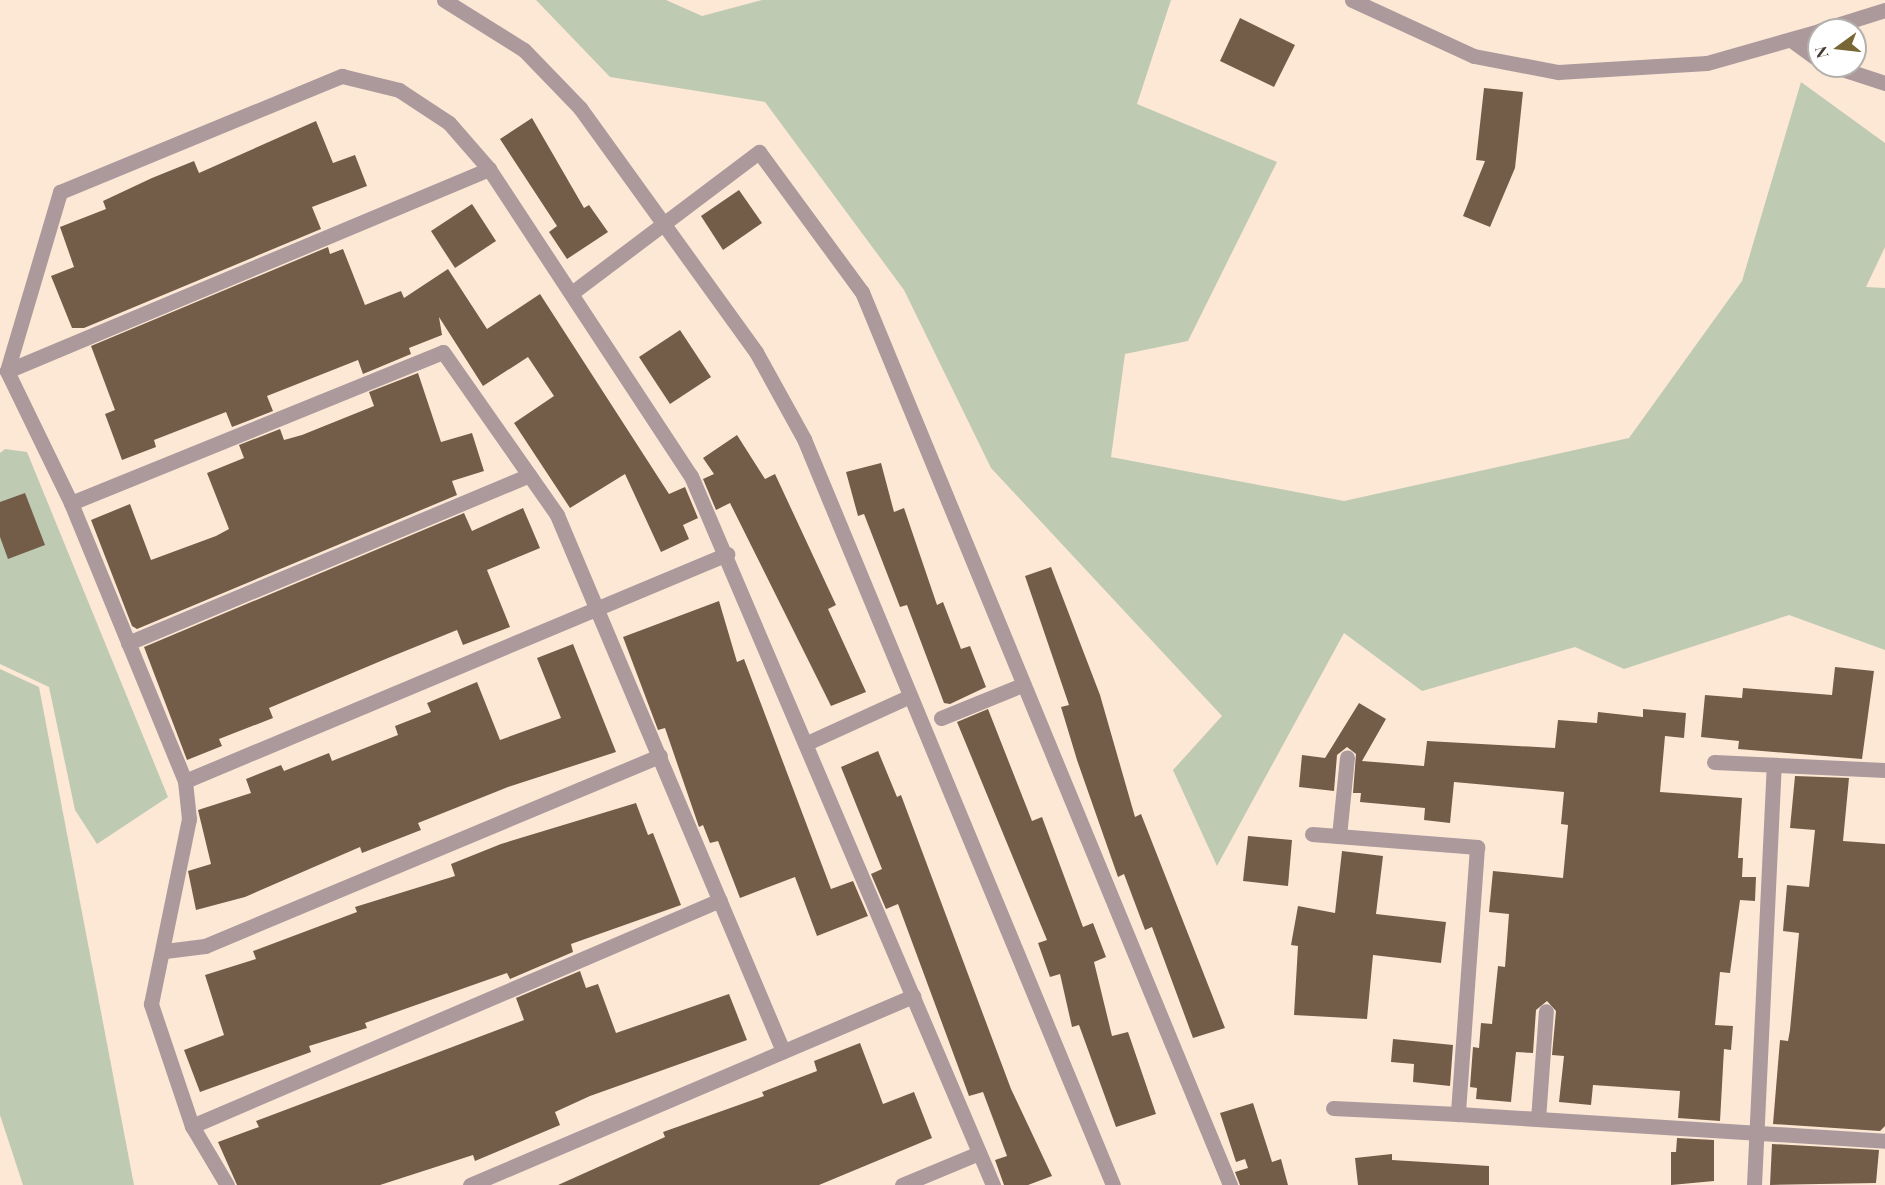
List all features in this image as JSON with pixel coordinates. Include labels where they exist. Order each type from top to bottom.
[{"type":"street","points":[[444,0],[524,50],[580,108],[665,222],[756,352],[804,439],[908,698],[1113,1185]]},
{"type":"street","points":[[1352,0],[1474,56],[1558,72],[1707,63],[1807,34]]},
{"type":"street","points":[[1859,18],[1885,10]]},
{"type":"street","points":[[1791,40],[1807,51]]},
{"type":"street","points":[[227,1185],[192,1126],[151,1005],[165,951],[189,819],[185,781],[71,503],[7,371],[60,192],[342,76],[399,90],[449,123],[489,169],[573,292],[691,476],[727,554],[993,1185]]},
{"type":"street","points":[[1867,77],[1885,83]]},
{"type":"street","points":[[573,292],[759,152],[862,292],[1022,685],[1230,1185]]},
{"type":"street","points":[[7,371],[489,169]]},
{"type":"street","points":[[71,503],[443,352],[557,515],[599,608],[783,1051]]},
{"type":"street","points":[[128,643],[529,475]]},
{"type":"street","points":[[185,781],[727,554]]},
{"type":"street","points":[[941,718],[1022,685]]},
{"type":"street","points":[[807,743],[908,698]]},
{"type":"street","points":[[165,951],[205,946],[660,756]]},
{"type":"street","points":[[1339,836],[1347,757]]},
{"type":"street","points":[[1714,762],[1885,770]]},
{"type":"street","points":[[1754,1185],[1774,765]]},
{"type":"street","points":[[1311,834],[1477,847],[1458,1114]]},
{"type":"street","points":[[192,1126],[720,900]]},
{"type":"street","points":[[470,1185],[914,996]]},
{"type":"street","points":[[1538,1119],[1546,1011]]},
{"type":"street","points":[[1333,1108],[1885,1141]]},
{"type":"street","points":[[902,1185],[979,1153]]},
{"type":"green space","points":[[536,0],[666,0],[702,16],[762,0],[1171,0],[1137,104],[1277,162],[1188,341],[1125,354],[1111,457],[1344,501],[1629,438],[1742,281],[1801,82],[1885,143],[1885,247],[1866,287],[1885,288],[1885,650],[1789,615],[1624,669],[1575,647],[1422,691],[1344,633],[1217,866],[1173,770],[1222,716],[991,468],[904,290],[765,102],[610,77]]},
{"type":"green space","points":[[5,449],[27,452],[168,797],[97,844],[75,810],[49,687],[0,664],[0,453]]},
{"type":"green space","points":[[0,669],[39,687],[134,1185],[23,1185],[0,1115]]},
{"type":"building","points":[[1240,18],[1295,45],[1274,87],[1220,61]]},
{"type":"building","points":[[1484,88],[1523,92],[1515,168],[1490,227],[1463,216],[1485,161],[1476,160]]},
{"type":"building","points":[[532,118],[584,208],[589,205],[608,232],[567,259],[549,232],[557,226],[500,139]]},
{"type":"building","points":[[316,121],[333,163],[355,155],[367,186],[312,207],[321,229],[84,328],[72,328],[51,276],[74,267],[60,227],[106,209],[103,201],[152,178],[194,161],[199,173]]},
{"type":"building","points":[[739,190],[762,223],[723,250],[701,216]]},
{"type":"building","points":[[472,204],[496,241],[455,268],[431,231]]},
{"type":"building","points":[[328,247],[330,254],[343,249],[365,305],[401,291],[404,298],[448,269],[487,329],[540,294],[669,494],[685,487],[698,518],[683,525],[689,539],[661,552],[625,474],[570,508],[514,423],[554,396],[528,357],[483,386],[439,317],[442,335],[409,348],[411,354],[363,374],[358,360],[267,396],[273,411],[232,427],[226,412],[154,440],[156,447],[122,460],[105,414],[115,410],[91,346]]},
{"type":"building","points":[[680,330],[711,377],[670,404],[639,357]]},
{"type":"building","points":[[418,373],[441,442],[472,433],[484,471],[452,481],[457,495],[137,629],[132,626],[91,520],[130,504],[151,560],[216,536],[229,529],[207,473],[244,458],[239,445],[280,429],[284,440],[302,435],[374,406],[369,392]]},
{"type":"building","points":[[737,435],[765,479],[775,474],[836,605],[828,609],[866,692],[831,706],[730,503],[716,510],[703,479],[714,474],[703,458]]},
{"type":"building","points":[[881,463],[894,512],[904,508],[937,605],[943,602],[961,649],[970,646],[986,687],[950,704],[944,703],[907,605],[900,607],[864,514],[858,516],[846,472]]},
{"type":"building","points":[[25,493],[45,545],[8,559],[0,537],[0,502]]},
{"type":"building","points":[[523,508],[540,548],[487,570],[510,627],[463,645],[457,630],[388,658],[269,708],[273,718],[219,739],[222,746],[187,760],[144,647],[464,513],[472,531]]},
{"type":"building","points":[[1051,567],[1100,695],[1135,817],[1141,814],[1225,1028],[1193,1038],[1152,927],[1145,930],[1124,874],[1118,877],[1077,760],[1061,707],[1069,705],[1025,576]]},
{"type":"building","points":[[719,601],[737,662],[744,659],[831,889],[853,881],[868,916],[817,936],[795,877],[740,898],[718,841],[710,843],[703,825],[699,827],[665,728],[658,730],[623,637]]},
{"type":"building","points":[[573,644],[616,752],[508,787],[418,823],[421,830],[362,853],[360,847],[245,897],[196,910],[188,871],[211,864],[198,810],[251,793],[246,779],[281,765],[284,771],[329,753],[332,761],[398,735],[395,726],[431,712],[427,703],[477,682],[500,740],[561,718],[537,658]]},
{"type":"building","points":[[1835,667],[1874,671],[1862,759],[1738,749],[1739,741],[1701,737],[1705,695],[1742,698],[1743,688],[1832,695]]},
{"type":"building","points":[[1359,703],[1386,719],[1362,761],[1424,766],[1427,741],[1555,748],[1558,720],[1597,723],[1598,712],[1643,717],[1643,709],[1686,713],[1684,738],[1665,736],[1660,792],[1742,798],[1738,858],[1743,858],[1742,877],[1756,877],[1755,901],[1740,900],[1730,973],[1720,972],[1715,1025],[1733,1026],[1731,1050],[1724,1049],[1720,1121],[1678,1118],[1680,1091],[1593,1085],[1591,1105],[1559,1102],[1564,1056],[1552,1055],[1556,1011],[1547,1001],[1536,1010],[1533,1053],[1516,1052],[1511,1102],[1476,1099],[1477,1088],[1470,1087],[1473,1047],[1479,1048],[1481,1023],[1492,1024],[1498,966],[1505,967],[1509,914],[1489,912],[1493,871],[1563,878],[1568,825],[1561,824],[1564,792],[1454,782],[1450,823],[1424,820],[1425,808],[1360,802],[1361,793],[1353,793],[1356,754],[1347,747],[1337,755],[1334,791],[1299,787],[1302,755],[1325,758]]},
{"type":"building","points":[[988,709],[1032,821],[1042,817],[1083,927],[1093,923],[1106,957],[1094,962],[1112,1036],[1128,1032],[1156,1114],[1116,1127],[1079,1025],[1072,1027],[1060,974],[1050,977],[1038,943],[1047,940],[957,722]]},
{"type":"building","points":[[878,751],[897,797],[901,795],[1011,1089],[1052,1176],[1028,1185],[1004,1185],[995,1160],[1007,1156],[983,1092],[969,1096],[898,904],[886,909],[871,874],[882,869],[841,767]]},
{"type":"building","points":[[1795,776],[1849,778],[1843,841],[1885,844],[1885,1126],[1880,1131],[1773,1124],[1780,1040],[1788,1041],[1790,1030],[1799,933],[1783,931],[1787,885],[1809,887],[1815,830],[1790,828]]},
{"type":"building","points":[[636,803],[648,835],[653,833],[681,905],[571,944],[573,952],[510,979],[507,973],[365,1023],[367,1028],[309,1046],[311,1052],[200,1092],[184,1050],[224,1035],[205,975],[256,959],[253,951],[357,912],[355,907],[455,876],[451,864],[501,844]]},
{"type":"building","points":[[1248,836],[1292,840],[1288,886],[1243,881]]},
{"type":"building","points":[[1342,851],[1383,856],[1376,914],[1446,922],[1441,963],[1373,955],[1367,1019],[1294,1015],[1298,946],[1291,945],[1298,906],[1335,913]]},
{"type":"building","points":[[580,971],[586,988],[598,984],[616,1033],[729,994],[747,1040],[590,1096],[555,1112],[560,1125],[475,1161],[473,1155],[380,1185],[237,1185],[218,1142],[259,1127],[256,1121],[524,1020],[516,998]]},
{"type":"building","points":[[1393,1039],[1453,1045],[1450,1086],[1413,1082],[1414,1064],[1391,1062]]},
{"type":"building","points":[[860,1043],[883,1104],[914,1092],[932,1138],[819,1185],[558,1185],[665,1137],[663,1132],[764,1096],[762,1092],[817,1071],[814,1061]]},
{"type":"building","points":[[1253,1103],[1272,1162],[1281,1159],[1288,1185],[1240,1185],[1235,1172],[1248,1168],[1245,1159],[1236,1162],[1220,1113]]},
{"type":"building","points":[[1677,1138],[1714,1140],[1714,1181],[1671,1185],[1671,1152],[1676,1152]]},
{"type":"building","points":[[1772,1144],[1879,1150],[1876,1183],[1770,1185]]},
{"type":"building","points":[[1392,1154],[1392,1160],[1489,1166],[1489,1185],[1358,1185],[1355,1158]]}]
